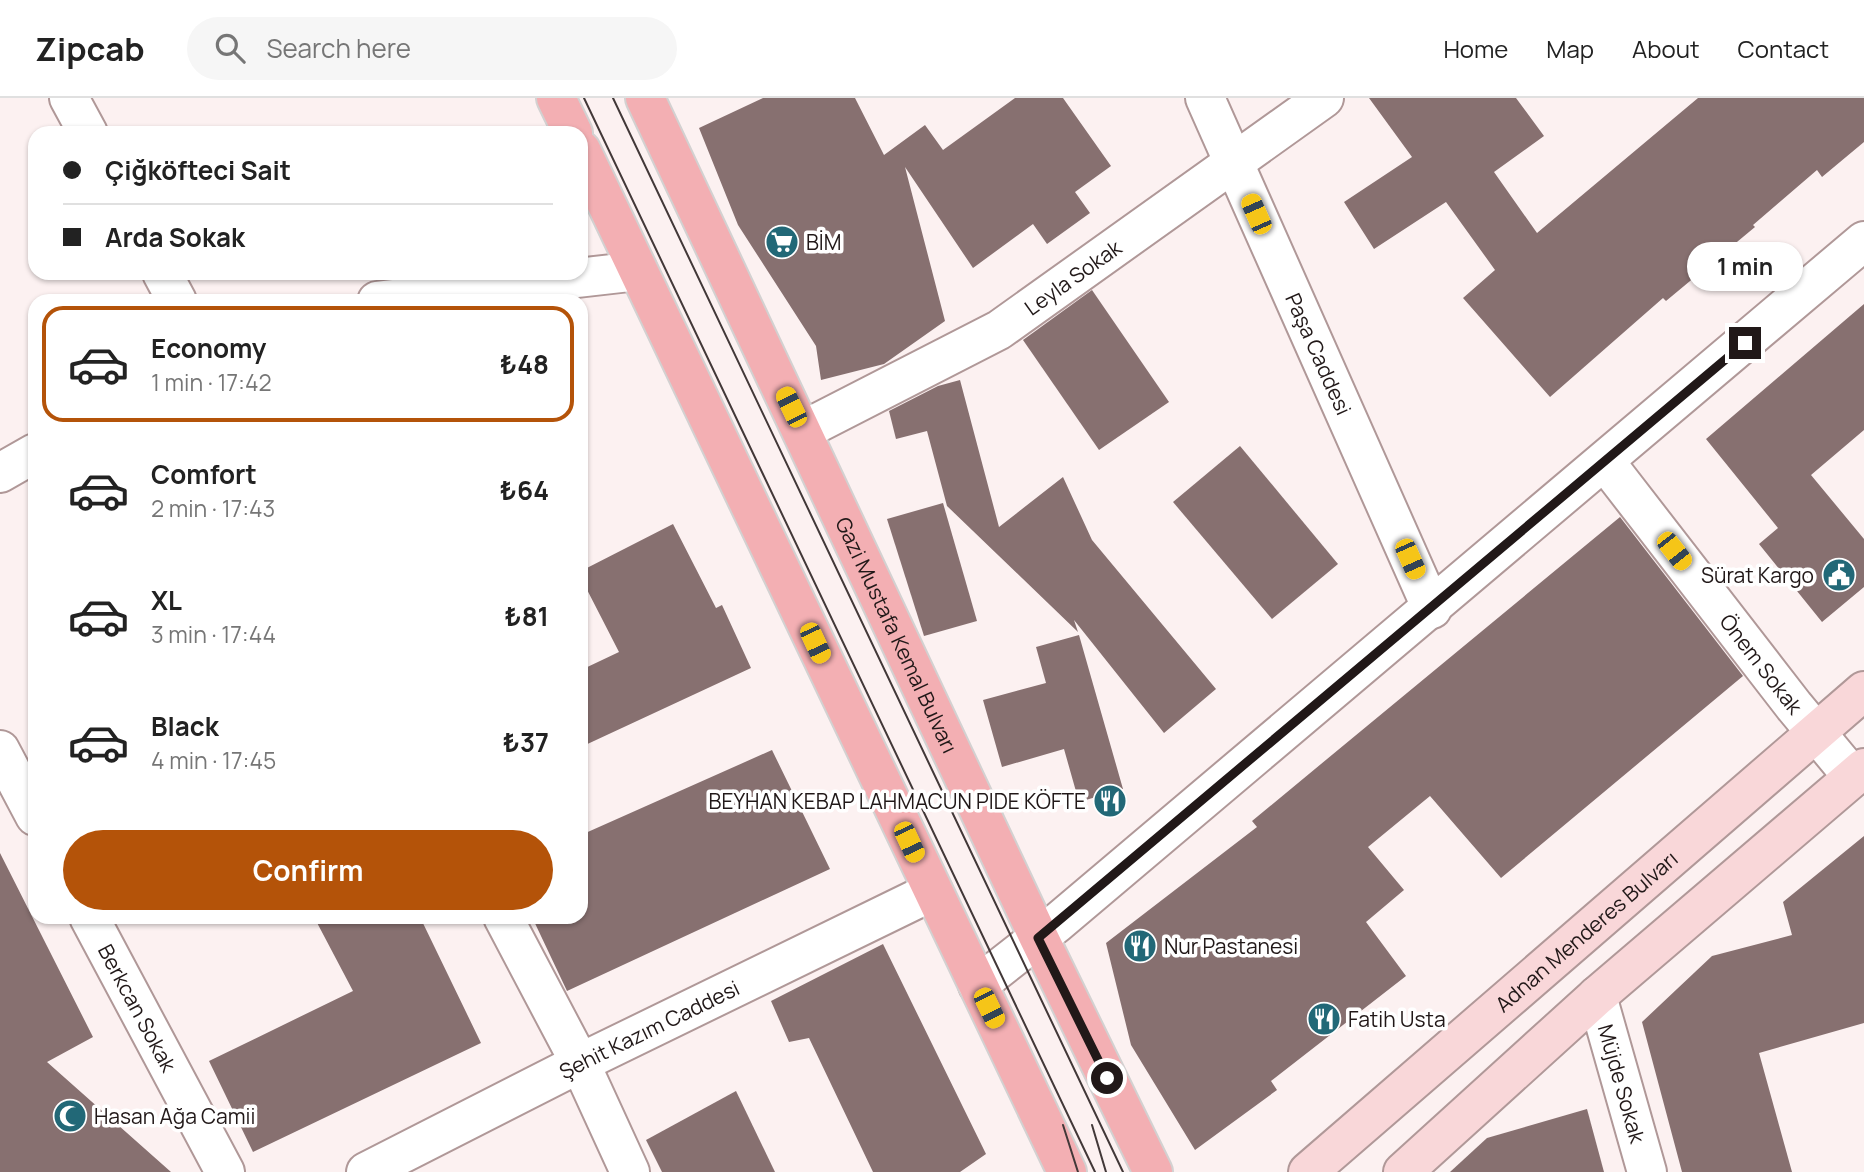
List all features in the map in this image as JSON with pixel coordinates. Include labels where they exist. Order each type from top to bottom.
[{"type":"main road","points":[[556,98],[570,126]]},
{"type":"main road","name":"Gazi Mustafa Kemal Bulvarı","points":[[645,98],[1038,938],[1153,1172]]},
{"type":"main road","points":[[588,165],[1068,1172]]},
{"type":"main road","name":"Adnan Menderes Bulvarı","points":[[1308,1172],[1864,691]]},
{"type":"main road","points":[[1403,1172],[1597,996],[1858,772]]},
{"type":"street","points":[[69,98],[84,126]]},
{"type":"street","name":"Paşa Caddesi","points":[[1205,98],[1432,608]]},
{"type":"street","name":"Leyla Sokak","points":[[802,431],[999,330],[1324,98]]},
{"type":"street","points":[[978,985],[1038,938],[1606,463],[1864,241]]},
{"type":"street","points":[[588,277],[638,271]]},
{"type":"street","points":[[437,294],[559,280]]},
{"type":"street","points":[[0,473],[28,457]]},
{"type":"street","name":"Önem Sokak","points":[[1606,463],[1815,733],[1858,772]]},
{"type":"street","points":[[0,750],[28,803]]},
{"type":"street","name":"Şehit Kazım Caddesi","points":[[366,1172],[580,1063],[933,891]]},
{"type":"street","name":"Berkcan Sokak","points":[[93,924],[225,1172]]},
{"type":"street","points":[[507,924],[580,1063],[630,1172]]},
{"type":"street","name":"Müjde Sokak","points":[[1597,996],[1647,1172]]},
{"type":"building","points":[[763,98],[855,98],[884,155],[925,125],[943,150],[1015,98],[1063,98],[1111,166],[1075,192],[1090,213],[1047,244],[1033,224],[973,268],[905,167],[945,321],[884,364],[821,380],[816,346],[738,225],[699,128]]},
{"type":"building","points":[[1369,98],[1516,98],[1544,136],[1494,172],[1537,233],[1698,98],[1864,98],[1864,142],[1822,177],[1817,170],[1753,225],[1755,227],[1666,301],[1663,298],[1550,397],[1463,298],[1495,270],[1446,202],[1374,249],[1344,202],[1412,157]]},
{"type":"building","points":[[1092,290],[1169,402],[1099,450],[1023,340]]},
{"type":"building","points":[[1864,304],[1864,430],[1811,475],[1864,539],[1864,587],[1822,622],[1759,544],[1778,528],[1706,439]]},
{"type":"building","points":[[960,380],[999,527],[1063,477],[1092,540],[1216,689],[1164,733],[1074,620],[1078,632],[947,506],[927,431],[896,439],[889,411],[938,386]]},
{"type":"building","points":[[1240,446],[1338,564],[1272,619],[1173,502]]},
{"type":"building","points":[[943,503],[977,621],[924,636],[887,519]]},
{"type":"building","points":[[1620,517],[1743,676],[1501,878],[1430,796],[1368,847],[1404,890],[1366,922],[1406,976],[1271,1081],[1277,1090],[1195,1150],[1131,1045],[1106,943],[1257,827],[1252,821]]},
{"type":"building","points":[[673,524],[716,608],[722,605],[751,668],[588,744],[588,667],[619,652],[588,592],[588,567]]},
{"type":"building","points":[[1079,635],[1123,789],[1079,802],[1064,749],[1002,767],[983,700],[1046,683],[1036,647]]},
{"type":"building","points":[[772,750],[830,869],[567,991],[535,924],[588,924],[588,832]]},
{"type":"building","points":[[1864,836],[1864,1023],[1759,1053],[1792,1172],[1682,1172],[1642,1022],[1712,956],[1792,935],[1783,902]]},
{"type":"building","points":[[0,853],[28,908],[28,924],[36,924],[93,1037],[47,1062],[171,1172],[0,1172]]},
{"type":"building","points":[[318,924],[423,924],[481,1043],[253,1152],[209,1061],[353,991]]},
{"type":"building","points":[[883,944],[986,1154],[960,1172],[873,1172],[809,1038],[789,1042],[771,1001]]},
{"type":"building","points":[[736,1091],[775,1172],[662,1172],[646,1140]]},
{"type":"building","points":[[1587,1109],[1604,1172],[1450,1172],[1487,1138]]},
{"type":"tram line","points":[[584,98],[1095,1172]]},
{"type":"tram line","points":[[613,98],[1123,1172]]},
{"type":"tram line","points":[[1063,1125],[1078,1172]]},
{"type":"tram line","points":[[1092,1125],[1106,1172]]},
{"type":"place","name":"BİM","points":[[782,242]]},
{"type":"place","name":"Sürat Kargo","points":[[1839,575]]},
{"type":"place","name":"BEYHAN KEBAP LAHMACUN PIDE KÖFTE","points":[[1110,801]]},
{"type":"place","name":"Nur Pastanesi","points":[[1140,946]]},
{"type":"place","name":"Fatih Usta","points":[[1324,1019]]},
{"type":"place","name":"Hasan Ağa Camii","points":[[70,1116]]},
{"type":"route","points":[[1107,1078],[1038,938],[1745,343]]}]
